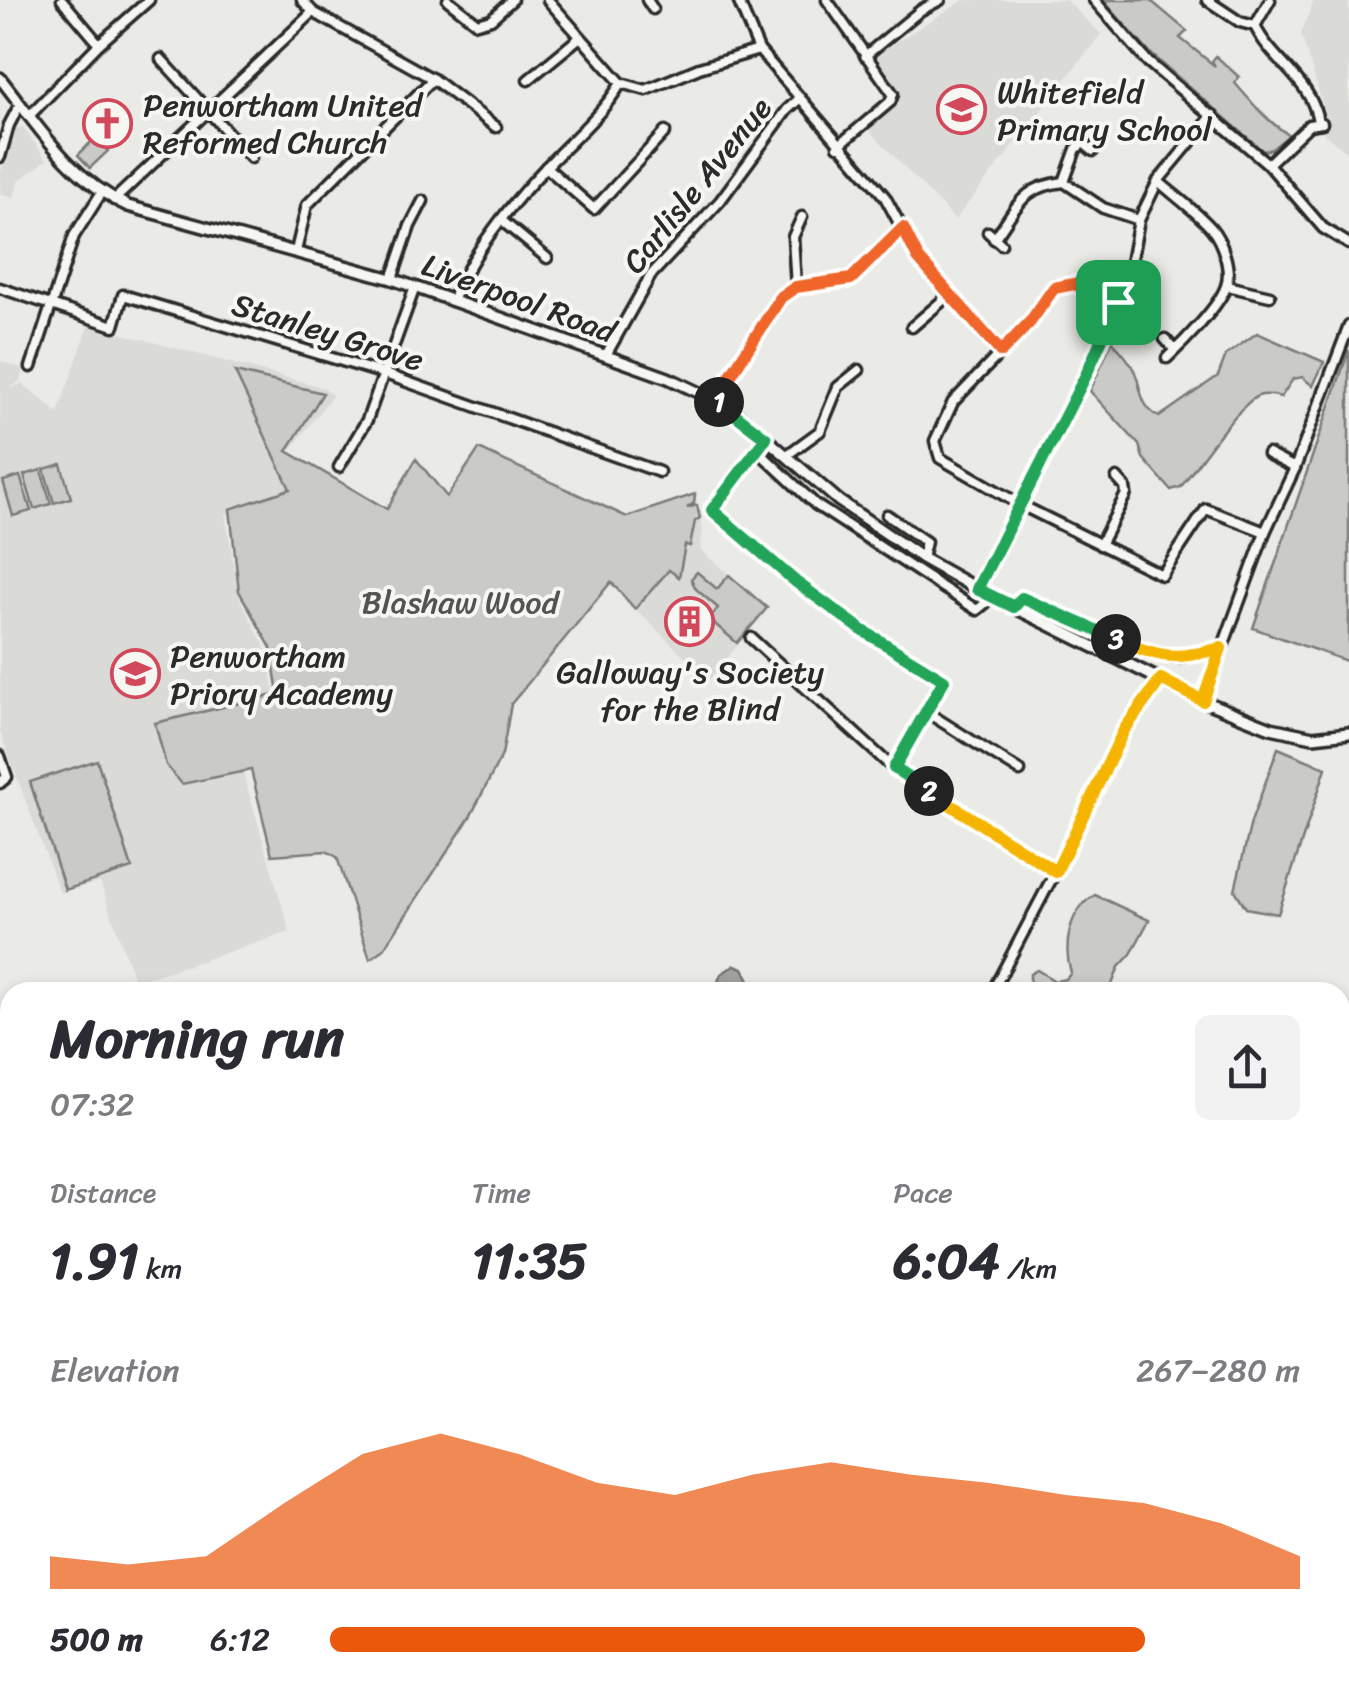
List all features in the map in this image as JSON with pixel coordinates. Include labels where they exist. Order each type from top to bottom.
[{"type":"street","points":[[62,0],[99,44]]},
{"type":"street","points":[[29,116],[148,0]]},
{"type":"street","points":[[302,0],[312,12],[433,78],[496,126]]},
{"type":"street","points":[[448,0],[477,23],[491,19],[512,0]]},
{"type":"street","points":[[548,0],[621,83],[646,90],[699,68],[759,50]]},
{"type":"street","points":[[738,0],[759,50],[885,197],[918,258],[1001,352]]},
{"type":"street","points":[[827,0],[893,94],[890,102],[838,146]]},
{"type":"street","points":[[865,56],[921,10],[940,0]]},
{"type":"street","points":[[1094,0],[1148,62],[1268,164],[1323,228],[1349,244]]},
{"type":"street","points":[[1207,0],[1240,22],[1254,26],[1263,44],[1298,78],[1310,96],[1320,123],[1309,125],[1268,164]]},
{"type":"street","points":[[1254,26],[1270,0]]},
{"type":"street","points":[[114,200],[312,12]]},
{"type":"street","points":[[528,80],[579,38]]},
{"type":"street","points":[[161,60],[251,158]]},
{"type":"street","name":"Liverpool Road","points":[[0,78],[64,162],[114,200],[392,279],[606,355],[715,400],[839,501],[922,558],[977,589],[1203,701],[1286,733],[1313,737],[1349,733]]},
{"type":"street","points":[[296,251],[307,205],[433,78]]},
{"type":"street","points":[[452,301],[464,272],[502,220],[612,98],[621,83]]},
{"type":"street","name":"Carlisle Avenue","points":[[606,355],[650,275],[720,201],[787,110],[799,100]]},
{"type":"street","points":[[0,157],[8,125],[20,104]]},
{"type":"street","points":[[977,589],[1086,375],[1118,302],[1139,220],[1158,182],[1213,115]]},
{"type":"street","points":[[546,167],[594,209],[665,132]]},
{"type":"street","points":[[1072,134],[1093,151]]},
{"type":"street","points":[[1064,182],[1076,150],[1083,143]]},
{"type":"street","points":[[994,238],[1014,207],[1031,190],[1064,182],[1103,208],[1139,220]]},
{"type":"street","points":[[1158,182],[1212,229],[1224,250],[1226,286],[1190,336],[1167,358]]},
{"type":"street","points":[[31,367],[74,236],[102,192]]},
{"type":"street","points":[[392,279],[423,201]]},
{"type":"street","points":[[796,287],[793,236],[802,217]]},
{"type":"street","points":[[502,220],[546,258]]},
{"type":"street","points":[[715,400],[781,297],[796,287],[851,279],[903,228]]},
{"type":"street","points":[[1118,302],[1074,284],[1071,278],[1064,279],[1030,322],[953,402],[935,441],[940,458],[1020,504],[1162,575],[1206,508],[1265,532]]},
{"type":"street","points":[[1226,286],[1270,296]]},
{"type":"street","name":"Stanley Grove","points":[[0,288],[114,326],[123,296],[385,374],[659,472]]},
{"type":"street","points":[[339,468],[367,420],[415,288]]},
{"type":"street","points":[[1253,307],[1258,292]]},
{"type":"street","points":[[912,327],[949,294]]},
{"type":"street","points":[[1203,701],[1265,532],[1295,468],[1349,326]]},
{"type":"street","points":[[1165,339],[1175,350]]},
{"type":"street","points":[[787,456],[820,431],[830,401],[859,370]]},
{"type":"street","points":[[837,374],[844,382]]},
{"type":"street","points":[[766,438],[712,510],[796,582],[862,630],[940,676],[944,686],[894,768]]},
{"type":"street","points":[[756,450],[816,504],[941,589],[977,610],[993,597]]},
{"type":"street","points":[[1268,454],[1295,468]]},
{"type":"street","points":[[1100,545],[1126,494],[1126,487],[1117,478]]},
{"type":"street","points":[[887,515],[926,542],[922,558]]},
{"type":"street","name":"Liverpool Road","points":[[1014,607],[1022,598],[1147,652],[1180,658],[1221,648]]},
{"type":"street","points":[[751,638],[894,768],[1056,872]]},
{"type":"street","points":[[997,982],[1056,872],[1124,730],[1161,679]]},
{"type":"street","points":[[928,713],[1020,771]]},
{"type":"street","points":[[0,756],[4,780]]},
{"type":"shaded area","name":"Whitefield Primary School","points":[[964,0],[1066,0],[1101,34],[955,220],[870,131],[893,89],[871,58]]},
{"type":"shaded area","points":[[1314,0],[1349,0],[1349,154],[1324,134],[1327,118],[1301,34]]},
{"type":"shaded area","points":[[23,127],[47,160],[19,180],[14,197],[0,193],[0,174],[15,128]]},
{"type":"shaded area","name":"Penwortham Priory Academy","points":[[89,325],[325,388],[332,396],[289,452],[310,494],[225,514],[240,599],[264,645],[277,703],[226,715],[290,932],[135,982],[100,882],[60,893],[0,732],[0,361],[24,369],[20,381],[9,389],[22,383],[58,413]]},
{"type":"shaded area","points":[[695,498],[703,530],[700,550],[769,608],[709,680],[624,598],[650,513]]},
{"type":"shaded area","points":[[735,965],[743,968],[749,980],[718,982],[721,974]]},
{"type":"green space","points":[[1103,0],[1150,0],[1187,31],[1180,38],[1215,66],[1212,61],[1216,56],[1239,77],[1235,83],[1241,90],[1289,135],[1272,149],[1263,151],[1149,52]]},
{"type":"green space","points":[[95,138],[108,151],[90,168],[78,155]]},
{"type":"green space","points":[[1257,333],[1324,362],[1313,386],[1302,377],[1293,379],[1281,397],[1264,395],[1250,401],[1181,487],[1171,490],[1143,458],[1139,445],[1090,391],[1112,341],[1133,368],[1147,407],[1159,417],[1218,376],[1226,355]]},
{"type":"green space","points":[[1349,350],[1349,662],[1253,628]]},
{"type":"green space","name":"Blashaw Wood","points":[[235,372],[323,393],[287,451],[387,509],[416,459],[447,497],[479,449],[627,517],[695,494],[694,503],[687,508],[697,505],[700,518],[695,521],[690,546],[685,545],[679,577],[669,570],[635,609],[611,582],[511,704],[502,755],[470,817],[383,950],[370,959],[337,857],[326,851],[272,855],[251,770],[182,784],[166,765],[155,723],[278,694],[271,648],[239,591],[230,509],[290,489]]},
{"type":"green space","points":[[61,464],[71,498],[54,503],[44,469]]},
{"type":"green space","points":[[41,470],[51,504],[34,509],[24,475]]},
{"type":"green space","points":[[20,476],[31,511],[13,516],[3,481]]},
{"type":"green space","points":[[697,572],[717,589],[729,575],[767,608],[737,643],[709,619],[718,608],[696,589],[691,579]]},
{"type":"green space","points":[[1278,748],[1326,768],[1278,914],[1246,908],[1235,890],[1251,822]]},
{"type":"green space","points":[[97,760],[132,868],[65,890],[30,782]]},
{"type":"green space","points":[[1095,895],[1149,920],[1113,982],[1030,982],[1030,974],[1037,970],[1055,981],[1066,979],[1071,973],[1070,930],[1086,902]]},
{"type":"place","name":"Whitefield Primary School","points":[[962,110]]},
{"type":"place","name":"Penwortham United Reformed Church","points":[[108,123]]},
{"type":"place","name":"Galloway's Society for the Blind","points":[[690,622]]},
{"type":"place","name":"Penwortham Priory Academy","points":[[135,674]]},
{"type":"route","points":[[903,228],[918,258],[1001,352],[1030,322],[1054,288],[1074,284],[1118,302],[1086,375],[977,589],[1014,607],[1022,598],[1147,652],[1180,658],[1221,648],[1203,701],[1161,679],[1137,711],[1124,730],[1056,872],[894,768],[944,680],[862,630],[796,582],[712,510],[766,438],[715,400],[781,297],[796,287],[851,279],[903,228]]}]
